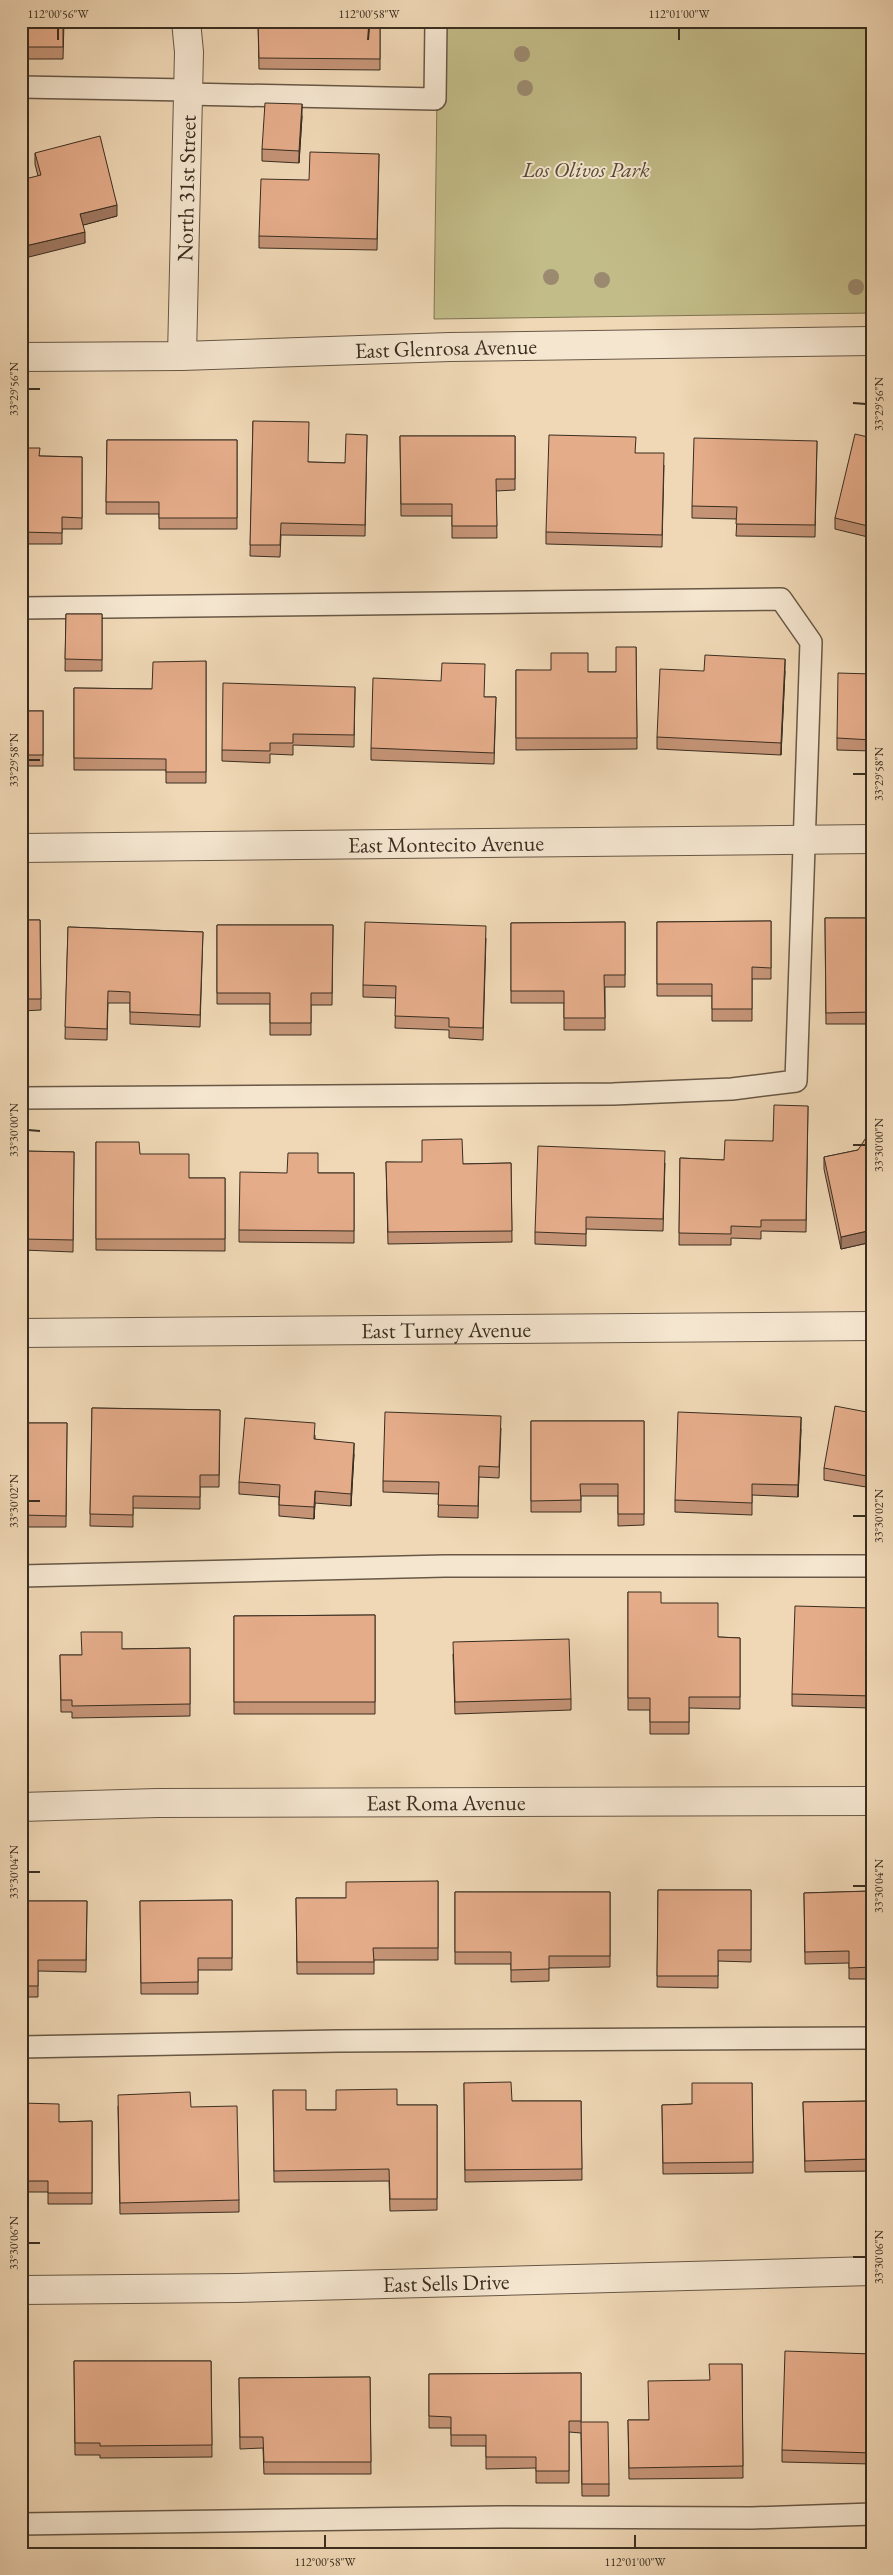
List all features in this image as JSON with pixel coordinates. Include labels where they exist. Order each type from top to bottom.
[{"type":"street","name":"North 31st Street","points":[[182,356],[187,92],[186,21]]},
{"type":"street","name":"East Glenrosa Avenue","points":[[21,357],[182,356],[450,347],[872,341]]},
{"type":"street","name":"East Montecito Avenue","points":[[21,848],[872,839]]},
{"type":"street","name":"East Turney Avenue","points":[[21,1333],[872,1326]]},
{"type":"street","name":"East Roma Avenue","points":[[21,1807],[157,1803],[872,1801]]},
{"type":"street","name":"East Sells Drive","points":[[21,2290],[237,2288],[872,2271]]},
{"type":"lane","points":[[21,87],[435,99],[436,21]]},
{"type":"lane","points":[[21,608],[781,599],[811,642],[806,840],[796,1081],[732,1089],[613,1094],[21,1098]]},
{"type":"lane","points":[[21,1576],[445,1566],[872,1566]]},
{"type":"lane","points":[[21,2047],[338,2041],[872,2038]]},
{"type":"lane","points":[[21,2524],[500,2516],[752,2518],[872,2514]]},
{"type":"green space","name":"Los Olivos Park","points":[[438,21],[872,21],[872,313],[434,319]]},
{"type":"building","points":[[21,21],[63,21],[63,47],[21,47]]},
{"type":"building","points":[[258,21],[380,21],[380,59],[259,58]]},
{"type":"building","points":[[265,103],[302,104],[299,151],[262,149]]},
{"type":"building","points":[[100,136],[117,205],[80,214],[85,232],[21,247],[21,180],[41,175],[35,153]]},
{"type":"building","points":[[310,152],[379,154],[377,239],[259,236],[261,179],[309,180]]},
{"type":"building","points":[[253,421],[309,422],[308,462],[345,463],[346,434],[367,435],[365,525],[281,523],[280,545],[250,545]]},
{"type":"building","points":[[855,434],[872,438],[872,527],[835,518]]},
{"type":"building","points":[[549,435],[636,437],[635,453],[664,453],[662,535],[546,532]]},
{"type":"building","points":[[400,436],[515,436],[515,479],[496,479],[497,526],[452,526],[452,504],[401,504]]},
{"type":"building","points":[[694,438],[817,441],[815,525],[736,524],[737,507],[692,506]]},
{"type":"building","points":[[107,440],[237,440],[237,518],[159,518],[159,502],[106,502]]},
{"type":"building","points":[[21,448],[40,448],[39,456],[82,457],[82,518],[62,517],[62,533],[21,532]]},
{"type":"building","points":[[66,614],[102,614],[102,660],[65,659]]},
{"type":"building","points":[[616,647],[636,647],[637,738],[516,738],[516,670],[551,670],[551,653],[588,653],[588,672],[616,672]]},
{"type":"building","points":[[705,655],[785,659],[781,743],[657,737],[660,669],[704,671]]},
{"type":"building","points":[[206,661],[206,772],[166,772],[166,759],[74,758],[74,688],[152,689],[153,662]]},
{"type":"building","points":[[442,663],[485,664],[484,697],[496,697],[494,753],[371,748],[373,678],[441,681]]},
{"type":"building","points":[[838,673],[872,674],[872,740],[837,738]]},
{"type":"building","points":[[223,683],[355,687],[354,735],[293,734],[293,743],[270,743],[270,751],[222,750]]},
{"type":"building","points":[[21,711],[43,711],[43,755],[21,755]]},
{"type":"building","points":[[825,918],[872,918],[872,1012],[826,1013]]},
{"type":"building","points":[[21,920],[40,920],[41,999],[21,999]]},
{"type":"building","points":[[771,921],[771,968],[752,967],[752,1009],[712,1009],[712,984],[657,984],[657,922]]},
{"type":"building","points":[[365,922],[486,926],[483,1028],[449,1027],[449,1018],[395,1016],[396,986],[363,985]]},
{"type":"building","points":[[625,922],[625,975],[604,975],[605,1018],[564,1018],[564,991],[511,991],[511,923]]},
{"type":"building","points":[[217,925],[333,925],[332,993],[311,993],[311,1023],[270,1023],[270,993],[217,993]]},
{"type":"building","points":[[68,927],[203,932],[200,1015],[130,1012],[130,992],[108,991],[107,1029],[65,1027]]},
{"type":"building","points":[[774,1105],[808,1106],[806,1220],[761,1220],[761,1227],[731,1226],[731,1234],[679,1233],[680,1158],[724,1160],[725,1140],[773,1141]]},
{"type":"building","points":[[872,1135],[872,1230],[841,1237],[824,1157],[858,1150],[867,1136]]},
{"type":"building","points":[[462,1139],[463,1164],[511,1163],[512,1231],[388,1232],[386,1162],[422,1162],[422,1140]]},
{"type":"building","points":[[96,1142],[139,1142],[140,1154],[189,1154],[189,1178],[225,1178],[225,1239],[96,1239]]},
{"type":"building","points":[[538,1146],[665,1151],[663,1219],[586,1217],[586,1234],[535,1232]]},
{"type":"building","points":[[21,1151],[74,1152],[73,1240],[23,1239],[23,1249],[21,1249]]},
{"type":"building","points":[[288,1153],[318,1153],[318,1173],[354,1173],[354,1231],[239,1230],[240,1172],[287,1173]]},
{"type":"building","points":[[835,1406],[872,1413],[872,1477],[824,1468]]},
{"type":"building","points":[[92,1408],[220,1410],[219,1475],[200,1475],[200,1497],[133,1496],[133,1515],[90,1514]]},
{"type":"building","points":[[385,1412],[501,1416],[499,1467],[479,1466],[478,1506],[438,1505],[439,1482],[383,1481]]},
{"type":"building","points":[[678,1412],[801,1417],[798,1485],[752,1484],[752,1503],[675,1500]]},
{"type":"building","points":[[245,1418],[315,1423],[314,1439],[354,1443],[351,1494],[315,1491],[314,1507],[279,1505],[280,1485],[239,1482]]},
{"type":"building","points":[[531,1421],[644,1421],[644,1514],[618,1514],[618,1484],[580,1484],[581,1500],[531,1501]]},
{"type":"building","points":[[21,1423],[67,1423],[66,1516],[21,1515]]},
{"type":"building","points":[[628,1592],[661,1592],[661,1603],[718,1603],[718,1637],[740,1638],[740,1697],[689,1697],[689,1722],[650,1722],[650,1698],[628,1698]]},
{"type":"building","points":[[795,1606],[872,1608],[872,1696],[792,1694]]},
{"type":"building","points":[[375,1615],[375,1702],[234,1702],[234,1616]]},
{"type":"building","points":[[81,1632],[122,1632],[122,1649],[190,1648],[190,1704],[72,1706],[72,1700],[61,1700],[60,1655],[82,1655]]},
{"type":"building","points":[[569,1639],[571,1699],[455,1702],[453,1642]]},
{"type":"building","points":[[21,1642],[24,1642],[25,1702],[21,1702]]},
{"type":"building","points":[[438,1881],[438,1948],[373,1948],[374,1962],[297,1962],[296,1898],[346,1898],[346,1882]]},
{"type":"building","points":[[658,1890],[751,1890],[751,1950],[718,1950],[718,1976],[657,1976]]},
{"type":"building","points":[[872,1891],[872,1967],[849,1968],[849,1951],[805,1952],[804,1893]]},
{"type":"building","points":[[455,1892],[610,1892],[610,1956],[549,1956],[549,1969],[511,1970],[511,1952],[455,1952]]},
{"type":"building","points":[[232,1900],[232,1958],[198,1958],[198,1982],[141,1983],[140,1901]]},
{"type":"building","points":[[21,1901],[87,1901],[86,1960],[38,1960],[38,1986],[21,1986]]},
{"type":"building","points":[[511,2082],[512,2101],[581,2101],[582,2169],[465,2170],[464,2083]]},
{"type":"building","points":[[692,2083],[752,2083],[753,2162],[663,2163],[662,2105],[692,2104]]},
{"type":"building","points":[[397,2089],[397,2105],[437,2105],[437,2199],[390,2199],[389,2169],[274,2171],[273,2090],[306,2090],[306,2110],[336,2110],[336,2090]]},
{"type":"building","points":[[190,2092],[191,2107],[237,2106],[239,2200],[120,2203],[118,2095]]},
{"type":"building","points":[[872,2101],[872,2159],[805,2161],[803,2102]]},
{"type":"building","points":[[21,2103],[59,2104],[59,2122],[92,2121],[92,2193],[48,2193],[48,2181],[21,2181]]},
{"type":"building","points":[[785,2351],[872,2354],[872,2453],[782,2450]]},
{"type":"building","points":[[74,2361],[211,2361],[212,2445],[100,2446],[100,2443],[75,2443]]},
{"type":"building","points":[[709,2364],[742,2364],[743,2466],[629,2468],[628,2420],[649,2420],[648,2381],[710,2380]]},
{"type":"building","points":[[581,2373],[581,2421],[569,2421],[569,2471],[536,2471],[536,2457],[486,2457],[486,2435],[451,2435],[451,2417],[429,2416],[429,2374]]},
{"type":"building","points":[[370,2377],[371,2462],[264,2462],[263,2437],[240,2437],[239,2378]]},
{"type":"building","points":[[581,2422],[608,2422],[609,2484],[582,2484]]}]
